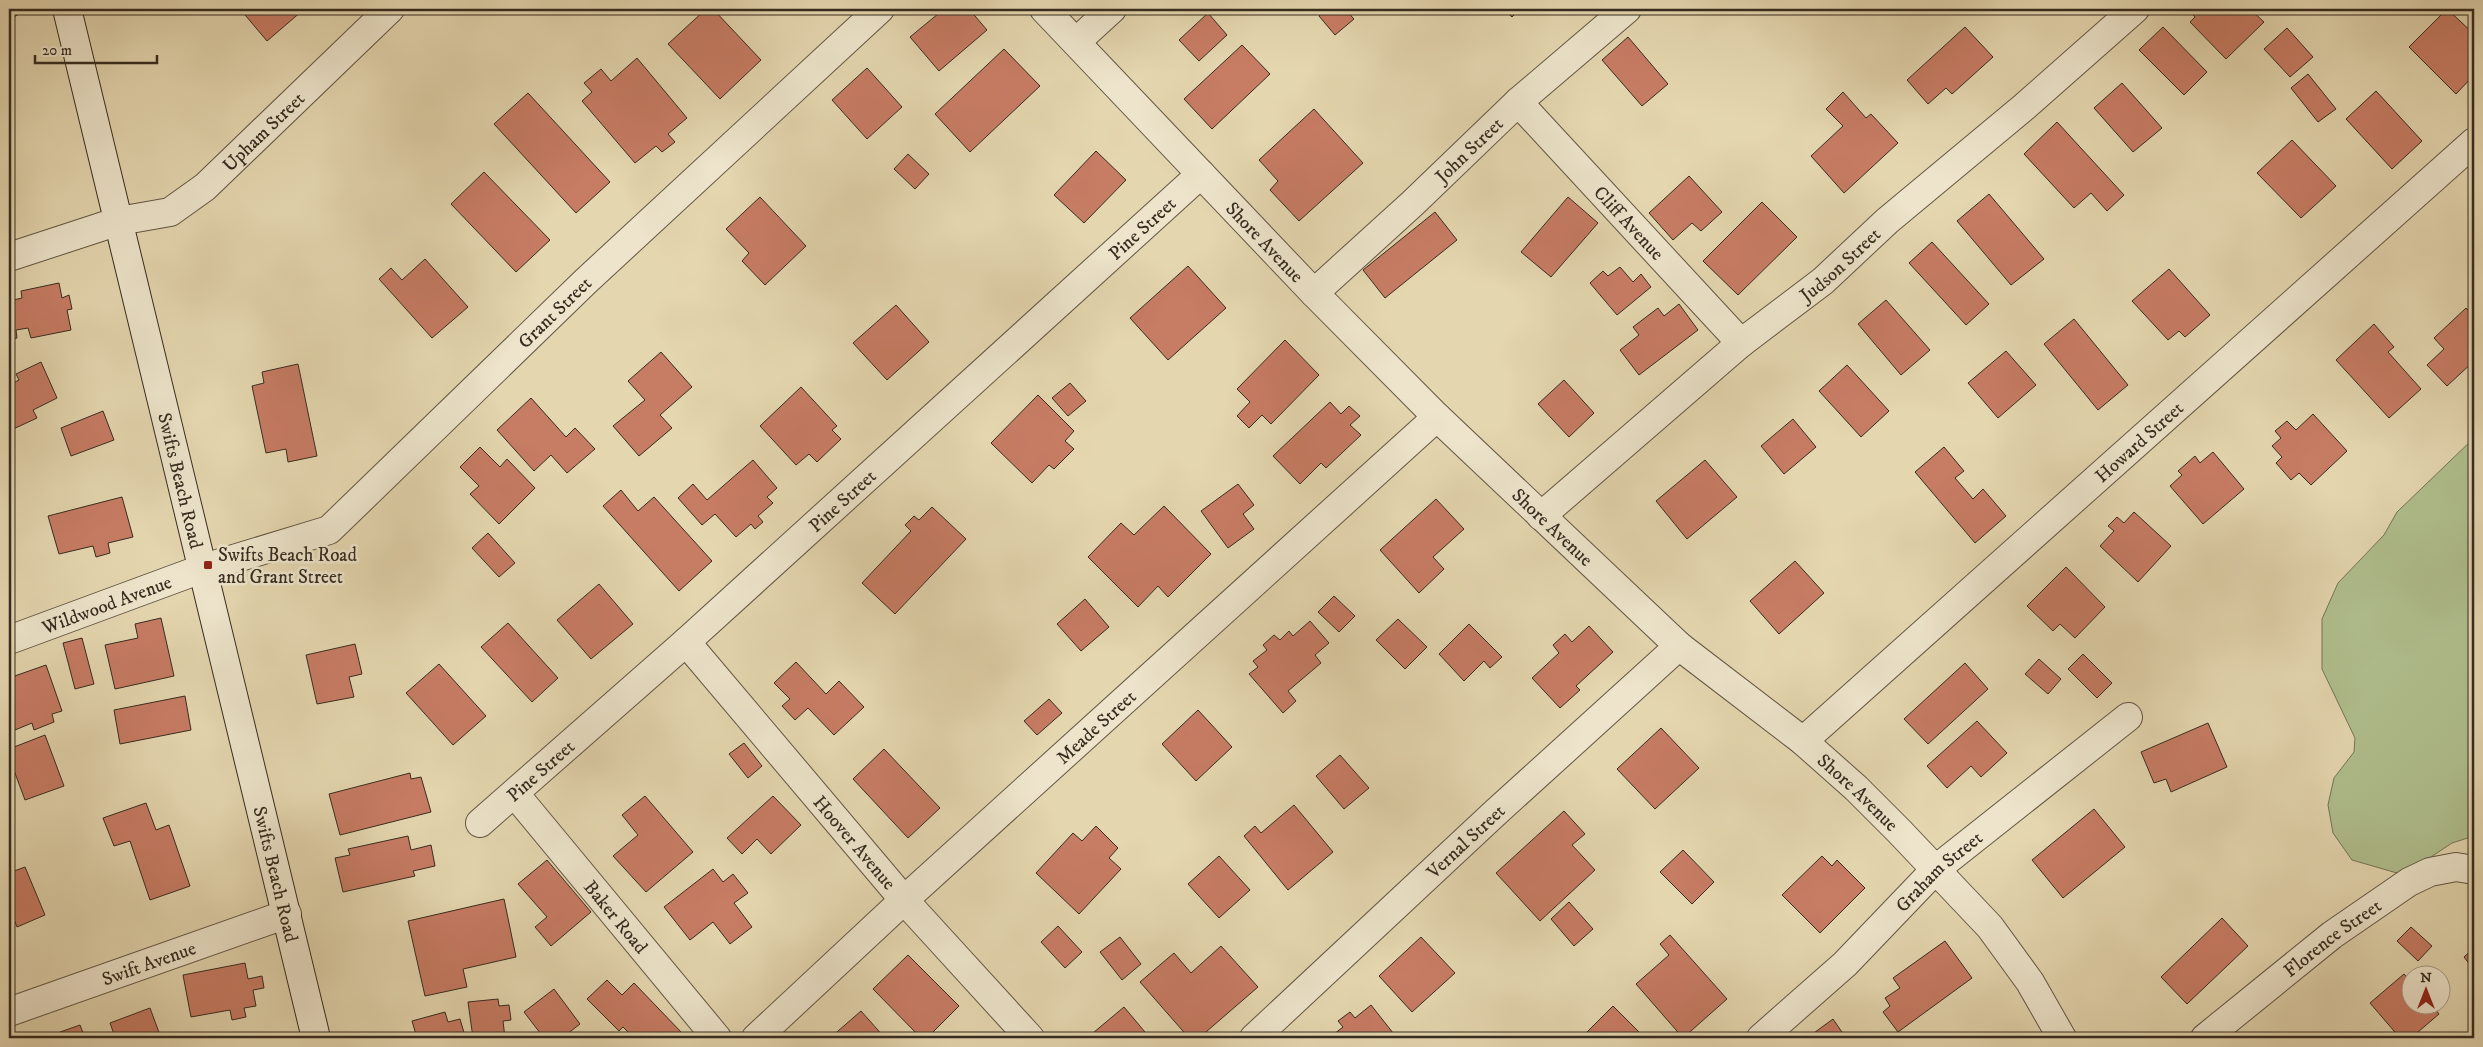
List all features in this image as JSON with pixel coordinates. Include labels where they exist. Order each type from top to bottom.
[{"type":"street","name":"Swifts Beach Road","points":[[67,9],[204,568],[316,1038]]},
{"type":"street","name":"Upham Street","points":[[9,257],[119,220],[170,212],[205,187],[390,9]]},
{"type":"street","name":"Grant Street","points":[[204,568],[329,530],[586,281],[880,9]]},
{"type":"street","name":"Shore Avenue","points":[[1044,9],[1314,293],[1437,417],[1679,646],[1803,741],[1856,788],[1990,927],[2012,955],[2043,1003],[2062,1038]]},
{"type":"street","points":[[1076,42],[1112,9]]},
{"type":"street","name":"John Street","points":[[1314,293],[1413,203],[1518,102],[1627,9]]},
{"type":"street","name":"Judson Street","points":[[1541,516],[1742,342],[1823,281],[1887,220],[2024,107],[2135,9]]},
{"type":"street","name":"Cliff Avenue","points":[[1518,102],[1742,342]]},
{"type":"street","name":"Howard Street","points":[[1803,741],[2474,142]]},
{"type":"street","name":"Pine Street","points":[[480,823],[686,642],[1201,174]]},
{"type":"street","name":"Meade Street","points":[[756,1038],[904,900],[1437,417]]},
{"type":"street","name":"Wildwood Avenue","points":[[9,640],[204,568]]},
{"type":"street","name":"Hoover Avenue","points":[[686,642],[904,900],[1030,1038]]},
{"type":"street","name":"Vernal Street","points":[[1254,1038],[1679,646]]},
{"type":"street","name":"Graham Street","points":[[1761,1038],[1845,964],[1936,869],[2128,717]]},
{"type":"street","name":"Baker Road","points":[[515,794],[717,1038]]},
{"type":"street","name":"Florence Street","points":[[2206,1038],[2332,935],[2409,882],[2430,872],[2456,867],[2474,870]]},
{"type":"street","name":"Swift Avenue","points":[[9,1012],[287,914]]},
{"type":"green space","points":[[2474,438],[2474,836],[2452,843],[2413,869],[2397,873],[2352,860],[2333,833],[2328,805],[2334,778],[2354,752],[2355,738],[2322,669],[2322,619],[2338,583],[2384,535],[2397,512]]},
{"type":"building","points":[[9,9],[20,9],[22,12],[9,20]]},
{"type":"building","points":[[240,9],[300,9],[302,11],[267,41]]},
{"type":"building","points":[[706,9],[713,9],[761,60],[720,99],[668,44]]},
{"type":"building","points":[[944,9],[969,9],[987,30],[939,71],[910,37]]},
{"type":"building","points":[[1327,9],[1345,9],[1354,19],[1335,35],[1319,16]]},
{"type":"building","points":[[1503,9],[1520,9],[1512,17]]},
{"type":"building","points":[[2187,9],[2250,9],[2264,22],[2226,59],[2190,22],[2195,17]]},
{"type":"building","points":[[2447,9],[2474,34],[2474,75],[2456,94],[2409,47]]},
{"type":"building","points":[[1208,13],[1227,35],[1199,61],[1179,40]]},
{"type":"building","points":[[1965,27],[1993,57],[1952,94],[1946,88],[1928,104],[1907,80]]},
{"type":"building","points":[[2163,27],[2207,72],[2184,95],[2139,50]]},
{"type":"building","points":[[2287,28],[2313,57],[2290,77],[2264,49]]},
{"type":"building","points":[[1628,37],[1668,84],[1642,106],[1602,60]]},
{"type":"building","points":[[1242,45],[1270,74],[1212,129],[1184,99]]},
{"type":"building","points":[[1004,49],[1040,86],[970,152],[935,114]]},
{"type":"building","points":[[637,58],[687,118],[668,134],[675,142],[662,152],[656,146],[635,163],[582,101],[592,92],[584,83],[601,69],[611,81]]},
{"type":"building","points":[[867,68],[902,107],[867,139],[832,100]]},
{"type":"building","points":[[2308,74],[2336,109],[2318,122],[2291,88]]},
{"type":"building","points":[[2122,83],[2162,128],[2133,152],[2094,108]]},
{"type":"building","points":[[2376,91],[2422,141],[2392,169],[2346,119]]},
{"type":"building","points":[[1843,92],[1866,118],[1871,114],[1898,143],[1844,193],[1811,156],[1843,126],[1826,109]]},
{"type":"building","points":[[528,93],[610,182],[576,213],[494,124]]},
{"type":"building","points":[[1314,109],[1363,163],[1299,221],[1270,190],[1278,181],[1259,160]]},
{"type":"building","points":[[2057,122],[2124,195],[2107,211],[2091,193],[2074,208],[2024,154]]},
{"type":"building","points":[[2292,140],[2336,186],[2301,218],[2257,173]]},
{"type":"building","points":[[1096,151],[1126,180],[1084,223],[1054,195]]},
{"type":"building","points":[[908,154],[929,174],[915,189],[894,169]]},
{"type":"building","points":[[484,172],[550,240],[516,272],[451,204]]},
{"type":"building","points":[[1689,176],[1722,212],[1701,231],[1692,223],[1673,240],[1649,213]]},
{"type":"building","points":[[1989,194],[2044,259],[2011,285],[1957,221]]},
{"type":"building","points":[[760,197],[806,246],[765,285],[742,261],[749,253],[726,229]]},
{"type":"building","points":[[1568,197],[1598,223],[1551,277],[1521,252]]},
{"type":"building","points":[[1762,202],[1797,237],[1738,295],[1703,261]]},
{"type":"building","points":[[1435,212],[1457,240],[1385,298],[1363,270]]},
{"type":"building","points":[[1932,242],[1989,304],[1966,325],[1909,263]]},
{"type":"building","points":[[425,259],[468,307],[432,338],[379,279],[391,268],[402,280]]},
{"type":"building","points":[[1188,266],[1226,308],[1168,360],[1130,318]]},
{"type":"building","points":[[1620,267],[1633,282],[1641,274],[1651,287],[1617,315],[1590,283],[1603,271],[1608,276]]},
{"type":"building","points":[[2169,269],[2210,315],[2185,337],[2179,331],[2168,340],[2132,301]]},
{"type":"building","points":[[59,283],[62,298],[69,295],[72,309],[67,310],[71,330],[31,338],[28,328],[16,330],[17,338],[9,340],[9,301],[22,298],[21,291]]},
{"type":"building","points":[[1886,300],[1930,350],[1901,375],[1858,324]]},
{"type":"building","points":[[1679,304],[1698,330],[1639,375],[1620,350],[1639,335],[1633,327],[1658,308],[1664,316]]},
{"type":"building","points":[[896,305],[929,342],[887,380],[853,343]]},
{"type":"building","points":[[2466,308],[2474,317],[2474,361],[2447,386],[2427,365],[2444,349],[2434,338]]},
{"type":"building","points":[[2074,319],[2128,385],[2098,410],[2044,344]]},
{"type":"building","points":[[2374,324],[2394,347],[2388,352],[2421,389],[2389,418],[2336,360]]},
{"type":"building","points":[[1285,340],[1319,375],[1271,424],[1262,415],[1249,428],[1237,416],[1250,402],[1237,389]]},
{"type":"building","points":[[2006,351],[2036,385],[1998,418],[1968,383]]},
{"type":"building","points":[[661,352],[692,387],[660,415],[672,428],[639,456],[613,426],[645,400],[628,381]]},
{"type":"building","points":[[41,362],[57,398],[33,410],[37,418],[9,431],[9,385],[19,380],[16,374]]},
{"type":"building","points":[[298,364],[317,456],[288,462],[286,449],[266,453],[252,386],[264,383],[262,372]]},
{"type":"building","points":[[1847,365],[1889,411],[1861,437],[1819,391]]},
{"type":"building","points":[[1564,380],[1594,413],[1569,437],[1538,404]]},
{"type":"building","points":[[1070,383],[1086,401],[1068,416],[1052,398]]},
{"type":"building","points":[[801,387],[837,426],[832,430],[841,439],[817,462],[809,454],[796,465],[760,426]]},
{"type":"building","points":[[1038,395],[1074,431],[1065,441],[1074,449],[1054,469],[1049,465],[1032,483],[991,443]]},
{"type":"building","points":[[531,398],[566,437],[575,428],[595,449],[567,473],[551,455],[534,471],[497,430]]},
{"type":"building","points":[[1330,402],[1341,414],[1349,406],[1360,416],[1350,425],[1361,435],[1326,468],[1321,463],[1300,484],[1273,456]]},
{"type":"building","points":[[103,411],[114,440],[71,456],[61,428]]},
{"type":"building","points":[[2313,414],[2347,451],[2311,485],[2299,473],[2291,480],[2276,463],[2282,457],[2272,446],[2281,438],[2275,431],[2287,421],[2296,430]]},
{"type":"building","points":[[1793,419],[1816,447],[1784,474],[1761,446]]},
{"type":"building","points":[[480,447],[500,467],[507,459],[535,488],[499,524],[470,494],[479,486],[460,467]]},
{"type":"building","points":[[1944,447],[1964,471],[1955,478],[1973,499],[1983,489],[2006,516],[1975,543],[1915,472]]},
{"type":"building","points":[[2213,452],[2244,489],[2203,524],[2170,486],[2182,475],[2178,471],[2195,456],[2200,463]]},
{"type":"building","points":[[753,460],[777,488],[767,497],[773,503],[758,516],[763,522],[755,529],[751,524],[736,537],[715,514],[702,525],[678,498],[693,484],[707,500]]},
{"type":"building","points":[[1705,460],[1737,497],[1687,539],[1656,501]]},
{"type":"building","points":[[1238,484],[1254,505],[1243,514],[1254,529],[1228,548],[1201,511]]},
{"type":"building","points":[[621,490],[638,511],[654,497],[712,561],[679,591],[603,506]]},
{"type":"building","points":[[122,497],[133,537],[108,543],[110,553],[96,557],[93,546],[59,554],[48,516]]},
{"type":"building","points":[[1436,499],[1464,529],[1433,557],[1444,569],[1419,593],[1380,550]]},
{"type":"building","points":[[1164,506],[1211,554],[1168,597],[1158,586],[1138,607],[1088,557],[1121,523],[1134,535]]},
{"type":"building","points":[[932,507],[966,539],[895,614],[862,583],[911,531],[905,525],[914,516],[919,520]]},
{"type":"building","points":[[2134,512],[2171,546],[2138,582],[2100,546],[2114,531],[2108,526],[2117,517],[2124,523]]},
{"type":"building","points":[[488,533],[515,563],[499,577],[472,548]]},
{"type":"building","points":[[1795,561],[1824,593],[1779,634],[1750,601]]},
{"type":"building","points":[[2066,567],[2105,607],[2075,638],[2060,624],[2053,631],[2027,606]]},
{"type":"building","points":[[599,584],[633,624],[591,659],[557,620]]},
{"type":"building","points":[[1334,596],[1355,616],[1339,632],[1318,612]]},
{"type":"building","points":[[1085,599],[1109,627],[1081,651],[1057,624]]},
{"type":"building","points":[[161,618],[174,676],[115,689],[105,645],[138,638],[135,624]]},
{"type":"building","points":[[1398,619],[1427,647],[1405,669],[1376,640]]},
{"type":"building","points":[[1310,621],[1329,643],[1315,655],[1321,663],[1288,691],[1296,701],[1283,713],[1249,674],[1258,667],[1253,661],[1267,650],[1263,645],[1274,635],[1280,640],[1289,631],[1293,636]]},
{"type":"building","points":[[508,623],[558,678],[532,702],[481,647]]},
{"type":"building","points":[[1469,624],[1502,657],[1490,668],[1484,661],[1464,681],[1439,654]]},
{"type":"building","points":[[1589,626],[1613,652],[1576,686],[1580,690],[1560,708],[1532,678],[1559,653],[1553,645],[1565,634],[1572,642]]},
{"type":"building","points":[[82,638],[94,684],[75,689],[63,643]]},
{"type":"building","points":[[355,644],[362,674],[349,677],[354,697],[317,704],[306,655]]},
{"type":"building","points":[[2083,654],[2112,683],[2097,698],[2068,669]]},
{"type":"building","points":[[2039,659],[2061,679],[2048,694],[2025,674]]},
{"type":"building","points":[[796,662],[826,694],[839,681],[864,707],[834,735],[808,708],[795,720],[782,706],[790,699],[774,683]]},
{"type":"building","points":[[1965,663],[1988,689],[1928,744],[1904,719]]},
{"type":"building","points":[[439,664],[486,716],[453,745],[406,693]]},
{"type":"building","points":[[46,665],[62,711],[52,714],[54,722],[34,730],[32,723],[15,730],[9,711],[9,678]]},
{"type":"building","points":[[185,696],[191,730],[120,744],[114,710]]},
{"type":"building","points":[[1049,699],[1062,713],[1037,735],[1024,721]]},
{"type":"building","points":[[1198,710],[1232,747],[1196,781],[1162,744]]},
{"type":"building","points":[[1977,721],[2007,753],[1981,777],[1971,766],[1947,788],[1927,766]]},
{"type":"building","points":[[2208,723],[2227,767],[2171,792],[2166,779],[2154,783],[2141,752]]},
{"type":"building","points":[[1661,728],[1699,768],[1655,809],[1617,769]]},
{"type":"building","points":[[45,735],[64,786],[25,800],[9,757],[9,749]]},
{"type":"building","points":[[744,743],[762,766],[748,778],[729,754]]},
{"type":"building","points":[[884,749],[940,808],[908,838],[853,779]]},
{"type":"building","points":[[1340,755],[1369,788],[1344,809],[1316,776]]},
{"type":"building","points":[[410,773],[411,779],[421,777],[431,812],[340,835],[329,794]]},
{"type":"building","points":[[645,796],[693,852],[646,892],[613,856],[638,835],[622,815]]},
{"type":"building","points":[[773,796],[801,825],[771,854],[757,839],[742,854],[727,838]]},
{"type":"building","points":[[146,803],[156,830],[169,825],[190,886],[150,900],[130,841],[114,846],[103,818]]},
{"type":"building","points":[[1294,805],[1333,852],[1288,890],[1244,836],[1255,826],[1261,833]]},
{"type":"building","points":[[2094,809],[2125,847],[2063,898],[2032,860]]},
{"type":"building","points":[[1564,811],[1585,834],[1572,845],[1595,870],[1540,921],[1496,873]]},
{"type":"building","points":[[1096,826],[1118,848],[1109,858],[1121,869],[1079,914],[1036,873],[1073,833],[1082,841]]},
{"type":"building","points":[[408,836],[411,850],[431,845],[435,866],[413,871],[415,876],[343,892],[335,858],[350,855],[348,849]]},
{"type":"building","points":[[1683,850],[1714,882],[1692,904],[1660,872]]},
{"type":"building","points":[[1219,856],[1250,890],[1219,918],[1188,884]]},
{"type":"building","points":[[1822,856],[1832,866],[1837,860],[1865,888],[1820,933],[1782,895]]},
{"type":"building","points":[[547,860],[591,912],[551,946],[535,927],[547,917],[518,884]]},
{"type":"building","points":[[25,867],[45,915],[17,927],[11,912],[9,913],[9,873]]},
{"type":"building","points":[[713,869],[723,882],[733,874],[748,893],[734,903],[752,927],[730,944],[713,922],[690,940],[664,907]]},
{"type":"building","points":[[504,899],[516,957],[463,969],[467,987],[425,996],[408,921]]},
{"type":"building","points":[[1569,902],[1593,929],[1574,946],[1551,919]]},
{"type":"building","points":[[2222,918],[2248,946],[2187,1004],[2161,977]]},
{"type":"building","points":[[1058,926],[1082,952],[1065,968],[1041,942]]},
{"type":"building","points":[[2411,927],[2432,946],[2418,961],[2397,941]]},
{"type":"building","points":[[1670,935],[1727,999],[1683,1038],[1636,984],[1669,955],[1660,944]]},
{"type":"building","points":[[1120,937],[1141,964],[1122,980],[1100,952]]},
{"type":"building","points":[[1421,937],[1455,973],[1412,1012],[1379,976]]},
{"type":"building","points":[[1945,941],[1972,978],[1898,1032],[1883,1012],[1890,1006],[1885,998],[1900,988],[1893,978]]},
{"type":"building","points":[[1221,946],[1258,987],[1199,1038],[1189,1038],[1140,982],[1174,953],[1191,973]]},
{"type":"building","points":[[2474,948],[2474,970],[2464,957]]},
{"type":"building","points":[[908,955],[959,1006],[927,1038],[921,1038],[873,989]]},
{"type":"building","points":[[245,963],[248,979],[262,976],[264,988],[253,990],[256,1006],[244,1008],[246,1017],[232,1020],[230,1010],[191,1017],[183,975]]},
{"type":"building","points":[[2400,977],[2400,1014],[2439,1014],[2411,1038],[2400,1038],[2370,1003]]},
{"type":"building","points":[[607,980],[622,995],[634,983],[683,1034],[679,1038],[634,1038],[623,1027],[619,1031],[587,999]]},
{"type":"building","points":[[554,989],[580,1024],[562,1038],[544,1038],[524,1012]]},
{"type":"building","points":[[498,999],[499,1006],[509,1005],[511,1020],[503,1021],[505,1038],[473,1038],[468,1002]]},
{"type":"building","points":[[1371,1005],[1397,1038],[1329,1038],[1343,1027],[1338,1021],[1350,1012],[1355,1018]]},
{"type":"building","points":[[1613,1006],[1645,1038],[1581,1038]]},
{"type":"building","points":[[1124,1007],[1150,1038],[1087,1038]]},
{"type":"building","points":[[150,1008],[161,1038],[112,1038],[115,1037],[110,1023]]},
{"type":"building","points":[[861,1011],[885,1038],[830,1038]]},
{"type":"building","points":[[445,1012],[448,1022],[460,1019],[465,1036],[417,1038],[412,1021]]},
{"type":"building","points":[[1833,1019],[1846,1038],[1807,1038]]},
{"type":"building","points":[[80,1025],[85,1038],[46,1038],[46,1037]]},
{"type":"place","name":"Swifts Beach Road and Grant Street","points":[[208,565]]}]
